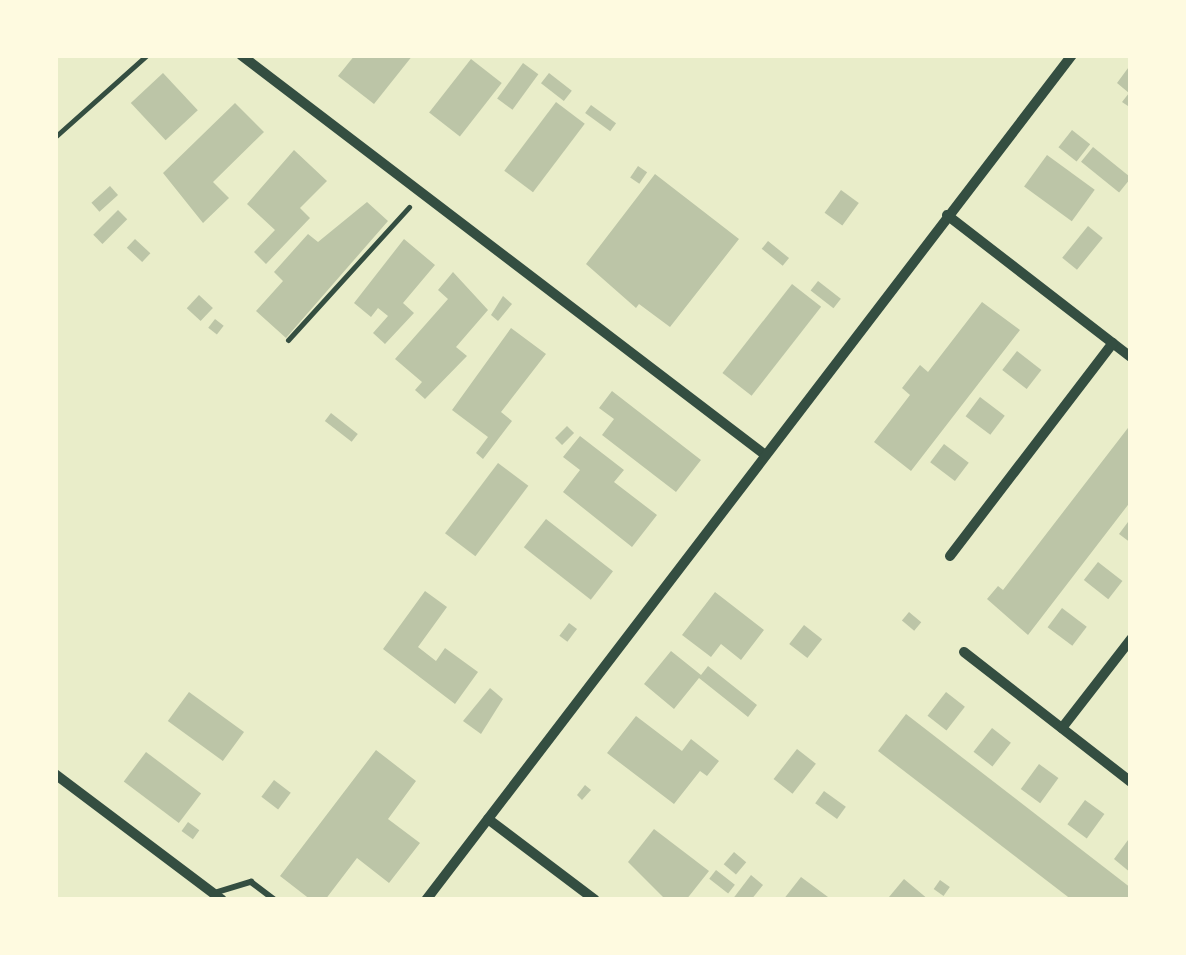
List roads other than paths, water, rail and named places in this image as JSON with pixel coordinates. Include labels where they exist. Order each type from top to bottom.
[{"type":"street","points":[[240,55],[764,454]]},
{"type":"street","points":[[426,900],[1072,55]]},
{"type":"street","points":[[947,215],[1131,357]]},
{"type":"street","points":[[950,556],[1113,344]]},
{"type":"street","points":[[1062,728],[1131,639]]},
{"type":"street","points":[[964,652],[1131,782]]},
{"type":"street","points":[[55,774],[218,896]]},
{"type":"street","points":[[488,819],[595,900]]},
{"type":"lane","points":[[218,896],[251,882],[275,900]]}]
